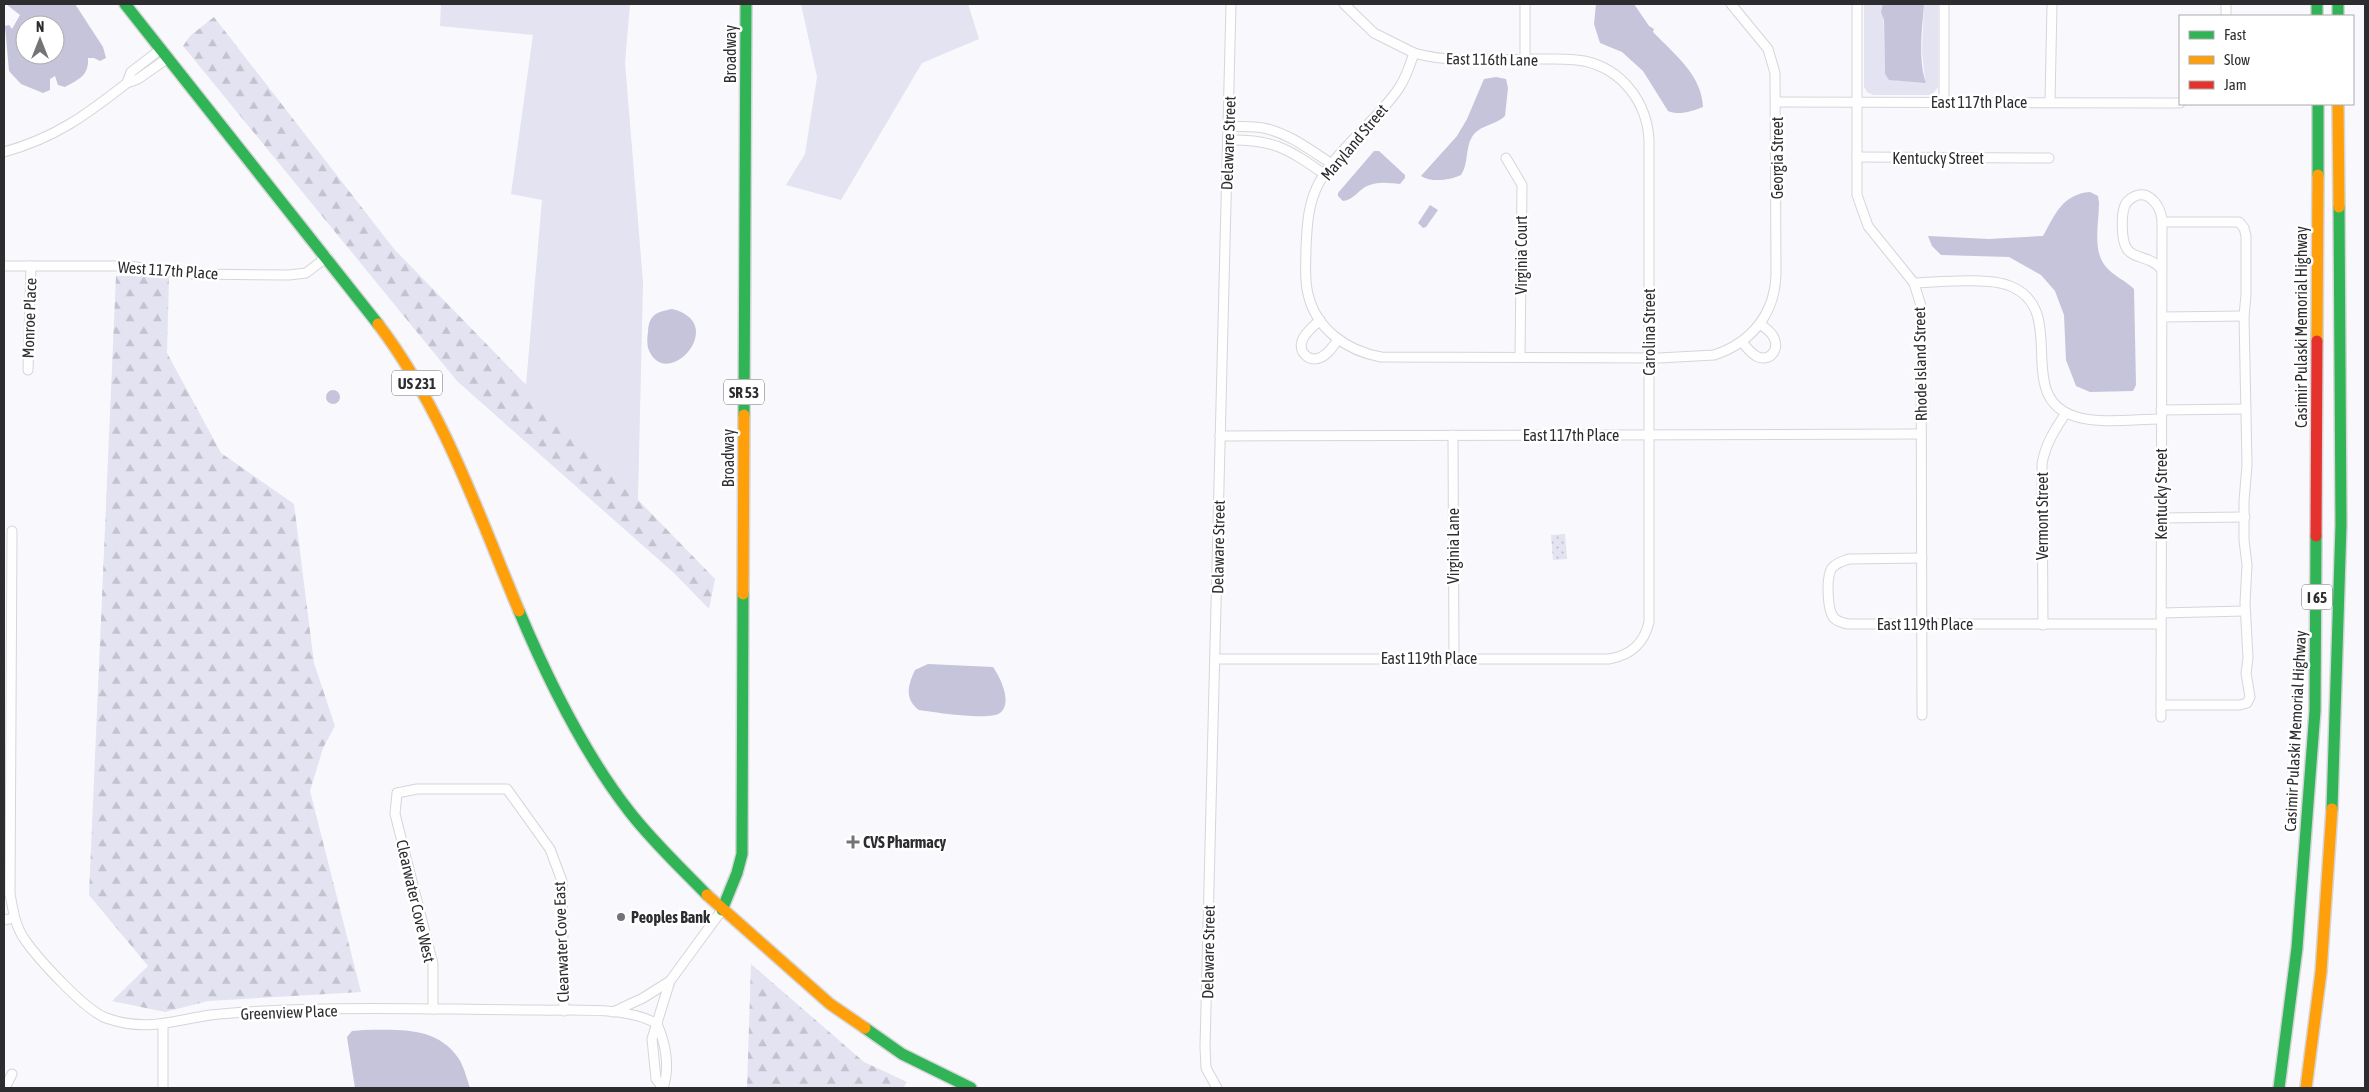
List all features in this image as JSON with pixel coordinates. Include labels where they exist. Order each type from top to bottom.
[{"type":"main road","name":"US 231","points":[[125,4],[394,344],[431,407],[454,454],[535,648],[601,770],[628,811],[722,910],[830,1004],[902,1054],[971,1088]]},
{"type":"main road","name":"Broadway","points":[[722,910],[737,873],[742,854],[746,4]]},
{"type":"main road","name":"Casimir Pulaski Memorial Highway","points":[[2279,1088],[2297,948],[2315,711],[2318,105]]},
{"type":"main road","name":"I 65","points":[[2306,1088],[2323,946],[2337,712],[2341,560],[2338,105]]},
{"type":"street","name":"Delaware Street","points":[[1217,1088],[1206,1068],[1205,1047],[1231,4]]},
{"type":"street","points":[[1344,4],[1374,33],[1414,53]]},
{"type":"street","points":[[1524,4],[1525,59]]},
{"type":"street","name":"Georgia Street","points":[[1649,358],[1703,357],[1724,352],[1742,342],[1760,324],[1772,301],[1776,283],[1777,102],[1774,68],[1768,49],[1731,4]]},
{"type":"street","name":"Rhode Island Street","points":[[1857,4],[1857,195],[1863,215],[1872,230],[1914,282],[1921,306],[1922,714]]},
{"type":"street","points":[[1944,4],[1944,102]]},
{"type":"street","points":[[2050,102],[2052,4]]},
{"type":"street","points":[[4,152],[40,141],[66,128],[127,83],[138,79],[164,53]]},
{"type":"street","name":"East 116th Lane","points":[[1414,53],[1444,59],[1571,59]]},
{"type":"street","name":"Maryland Street","points":[[1414,53],[1405,76],[1393,96],[1332,164],[1317,188],[1310,209],[1306,246],[1308,294],[1320,320],[1338,340],[1355,350],[1381,356],[1520,357]]},
{"type":"street","name":"Carolina Street","points":[[1571,59],[1594,64],[1620,78],[1637,98],[1646,120],[1649,140],[1649,622],[1647,631],[1638,645]]},
{"type":"street","name":"East 117th Place","points":[[1777,102],[2179,103]]},
{"type":"street","points":[[1229,126],[1262,128],[1280,133],[1332,164]]},
{"type":"street","points":[[1228,140],[1252,139],[1271,143],[1290,152],[1324,174]]},
{"type":"street","name":"Virginia Court","points":[[1506,158],[1522,185],[1520,357]]},
{"type":"street","name":"Kentucky Street","points":[[1857,158],[2049,158]]},
{"type":"street","name":"Kentucky Street","points":[[2161,717],[2162,624],[2161,420],[2162,410],[2162,270],[2162,222],[2160,207],[2151,198],[2142,196],[2127,201],[2123,213],[2123,231],[2127,248],[2131,253],[2156,262],[2162,270]]},
{"type":"street","points":[[2161,705],[2240,705],[2247,703],[2250,697],[2246,673],[2248,658],[2245,638],[2247,565],[2244,540],[2247,465],[2244,316],[2246,236],[2244,228],[2239,222],[2162,222]]},
{"type":"street","name":"West 117th Place","points":[[4,266],[128,266],[193,274],[290,275],[306,273],[327,257]]},
{"type":"street","name":"Monroe Place","points":[[28,370],[31,266]]},
{"type":"street","points":[[1914,282],[1991,282],[2010,286],[2021,292],[2034,306],[2040,320],[2042,377],[2045,387],[2050,396],[2066,413],[2087,420],[2161,420]]},
{"type":"street","points":[[2162,317],[2244,316]]},
{"type":"street","points":[[1320,320],[1301,341],[1304,356],[1310,359],[1318,359],[1324,356],[1338,340]]},
{"type":"street","points":[[1742,342],[1754,356],[1767,358],[1774,354],[1776,349],[1775,339],[1760,324]]},
{"type":"street","points":[[1520,357],[1649,358]]},
{"type":"street","points":[[2162,410],[2246,409]]},
{"type":"street","name":"Vermont Street","points":[[2043,624],[2042,464],[2044,452],[2066,413]]},
{"type":"street","name":"East 117th Place","points":[[1220,436],[1921,434]]},
{"type":"street","name":"Virginia Lane","points":[[1453,435],[1454,658]]},
{"type":"street","points":[[2162,518],[2245,517]]},
{"type":"street","name":"Greenview Place","points":[[12,531],[8,742],[10,894],[14,918],[25,940],[83,1004],[105,1017],[131,1024],[163,1025],[210,1016],[251,1012],[433,1009],[612,1012],[645,1017],[657,1024]]},
{"type":"street","name":"East 119th Place","points":[[1922,558],[1849,559],[1839,562],[1829,575],[1829,607],[1835,619],[1848,624],[2162,624]]},
{"type":"street","points":[[2162,612],[2245,611]]},
{"type":"street","name":"East 119th Place","points":[[1215,659],[1609,659],[1628,653],[1638,645]]},
{"type":"street","name":"Clearwater Cove East","points":[[397,793],[417,789],[507,789],[550,849],[562,881],[564,1011]]},
{"type":"street","name":"Clearwater Cove West","points":[[397,793],[395,814],[433,964],[433,1009]]},
{"type":"street","points":[[663,1088],[667,1075],[664,1038],[657,1024],[670,981],[722,910]]},
{"type":"street","points":[[4,920],[14,918]]},
{"type":"street","name":"Greenview Place","points":[[612,1012],[643,998],[670,981]]},
{"type":"street","points":[[163,1025],[163,1088]]},
{"type":"street","points":[[6,1088],[12,1074]]},
{"type":"green space","points":[[441,4],[630,4],[625,63],[643,282],[638,500],[526,385],[542,200],[511,194],[533,35],[440,26]]},
{"type":"green space","points":[[801,4],[968,4],[979,39],[922,63],[841,200],[786,185],[805,154],[817,77]]},
{"type":"green space","points":[[1864,4],[1883,4],[1885,74],[1898,81],[1925,79],[1922,52],[1924,4],[1938,4],[1938,87],[1932,95],[1873,95],[1867,92],[1864,87]]},
{"type":"green space","points":[[214,17],[394,249],[715,579],[709,609],[675,574],[457,381],[183,46],[190,36]]},
{"type":"green space","points":[[116,276],[169,276],[167,353],[221,453],[294,504],[314,663],[335,726],[323,748],[310,791],[361,992],[208,1001],[165,1012],[112,1001],[148,966],[89,895]]},
{"type":"green space","points":[[1565,534],[1567,559],[1553,560],[1551,535]]},
{"type":"green space","points":[[751,964],[864,1062],[907,1082],[903,1088],[747,1088]]},
{"type":"water","points":[[6,4],[75,4],[103,47],[106,58],[100,61],[88,58],[85,73],[65,87],[58,85],[55,76],[50,79],[50,90],[43,93],[21,84],[9,71],[5,26],[9,25],[12,29],[15,24],[15,65],[65,65],[65,15],[20,15]]},
{"type":"water","points":[[1596,4],[1634,4],[1649,26],[1654,29],[1653,32],[1678,57],[1692,75],[1698,85],[1703,107],[1681,113],[1668,111],[1643,71],[1622,52],[1600,43],[1594,24]]},
{"type":"water","points":[[1883,4],[1926,4],[1924,5],[1921,44],[1922,64],[1926,83],[1889,80],[1885,74],[1884,20],[1881,12]]},
{"type":"water","points":[[1496,77],[1506,79],[1508,88],[1505,116],[1483,127],[1472,137],[1461,175],[1441,180],[1430,180],[1421,176],[1457,136],[1467,119],[1484,79]]},
{"type":"water","points":[[1374,151],[1379,151],[1405,175],[1405,178],[1400,184],[1371,184],[1350,199],[1343,201],[1338,196],[1338,193]]},
{"type":"water","points":[[2090,192],[2098,196],[2097,239],[2103,263],[2109,270],[2134,289],[2136,385],[2133,391],[2090,392],[2076,386],[2066,360],[2064,315],[2055,291],[2041,275],[2009,257],[1941,255],[1932,246],[1928,236],[1989,239],[2043,236],[2056,213],[2066,201]]},
{"type":"water","points":[[1430,205],[1438,210],[1426,227],[1423,228],[1418,223]]},
{"type":"water","points":[[672,309],[689,317],[696,328],[695,340],[679,360],[667,364],[656,360],[648,348],[647,336],[650,322],[654,315]]},
{"type":"water","points":[[333,390],[338,392],[340,397],[338,402],[333,404],[328,402],[326,397],[328,392]]},
{"type":"water","points":[[928,664],[993,667],[1004,690],[1004,709],[1000,713],[985,716],[919,710],[911,701],[909,686],[915,670]]},
{"type":"water","points":[[404,1030],[429,1035],[440,1041],[450,1048],[459,1059],[470,1088],[355,1088],[347,1037],[352,1031]]},
{"type":"traffic: fast","points":[[125,4],[378,324]]},
{"type":"traffic: fast","points":[[744,415],[746,4]]},
{"type":"traffic: fast","points":[[2317,4],[2317,15]]},
{"type":"traffic: fast","points":[[2338,4],[2338,15]]},
{"type":"traffic: fast","points":[[2318,105],[2318,175]]},
{"type":"traffic: fast","points":[[2332,809],[2341,525],[2339,207]]},
{"type":"traffic: fast","points":[[2279,1088],[2297,948],[2315,711],[2316,536]]},
{"type":"traffic: fast","points":[[722,910],[737,873],[742,854],[743,594]]},
{"type":"traffic: fast","points":[[519,611],[554,689],[596,765],[638,822],[707,895]]},
{"type":"traffic: fast","points":[[865,1028],[902,1054],[971,1088]]},
{"type":"traffic: slow","points":[[2338,105],[2339,207]]},
{"type":"traffic: slow","points":[[2317,341],[2318,175]]},
{"type":"traffic: slow","points":[[378,324],[422,391],[440,426],[474,500],[519,611]]},
{"type":"traffic: slow","points":[[743,594],[744,415]]},
{"type":"traffic: slow","points":[[2306,1088],[2321,972],[2332,809]]},
{"type":"traffic: slow","points":[[707,895],[830,1004],[865,1028]]},
{"type":"traffic: jam","points":[[2316,536],[2317,341]]},
{"type":"place","name":"CVS Pharmacy","points":[[853,842]]},
{"type":"place","name":"Peoples Bank","points":[[621,917]]}]
